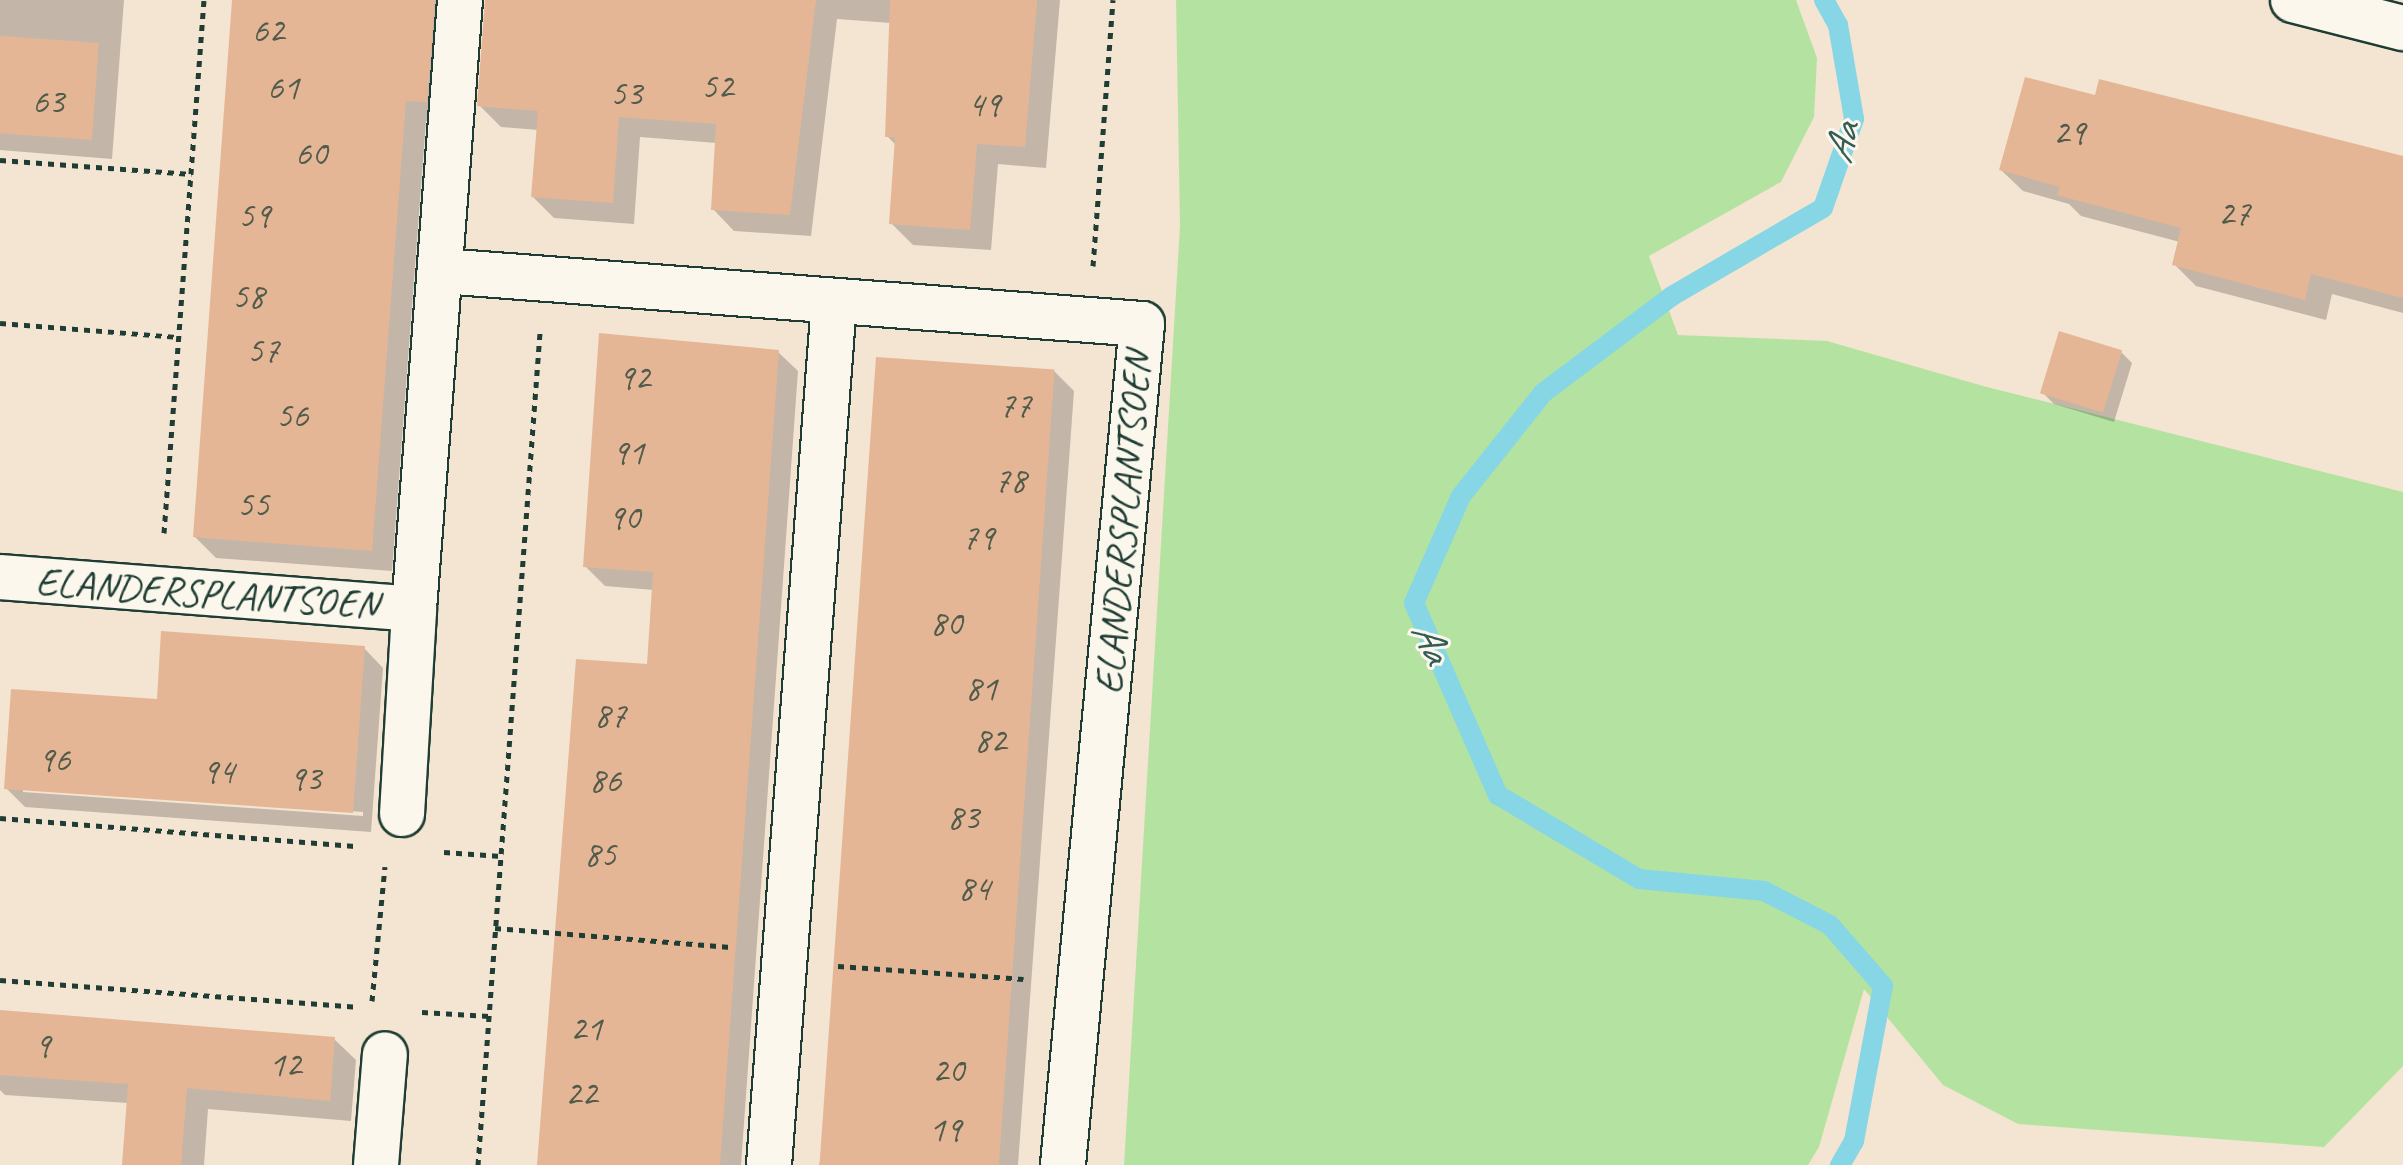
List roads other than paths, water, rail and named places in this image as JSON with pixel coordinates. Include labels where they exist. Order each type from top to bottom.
[{"type":"street","name":"ELANDERSPLANTSOEN","points":[[395,831],[442,271],[460,0]]},
{"type":"street","points":[[2293,0],[2403,28]]},
{"type":"street","name":"ELANDERSPLANTSOEN","points":[[442,271],[1142,324],[1063,1165]]},
{"type":"street","points":[[769,1165],[834,303]]},
{"type":"street","name":"ELANDERSPLANTSOEN","points":[[0,577],[414,609]]},
{"type":"street","points":[[376,1165],[385,1054]]},
{"type":"waterway","name":"Aa","points":[[1824,0],[1838,25],[1854,119],[1823,208],[1672,296],[1543,393],[1461,496],[1414,603],[1498,795],[1639,879],[1764,891],[1830,925],[1883,986],[1854,1141],[1840,1165]]}]
